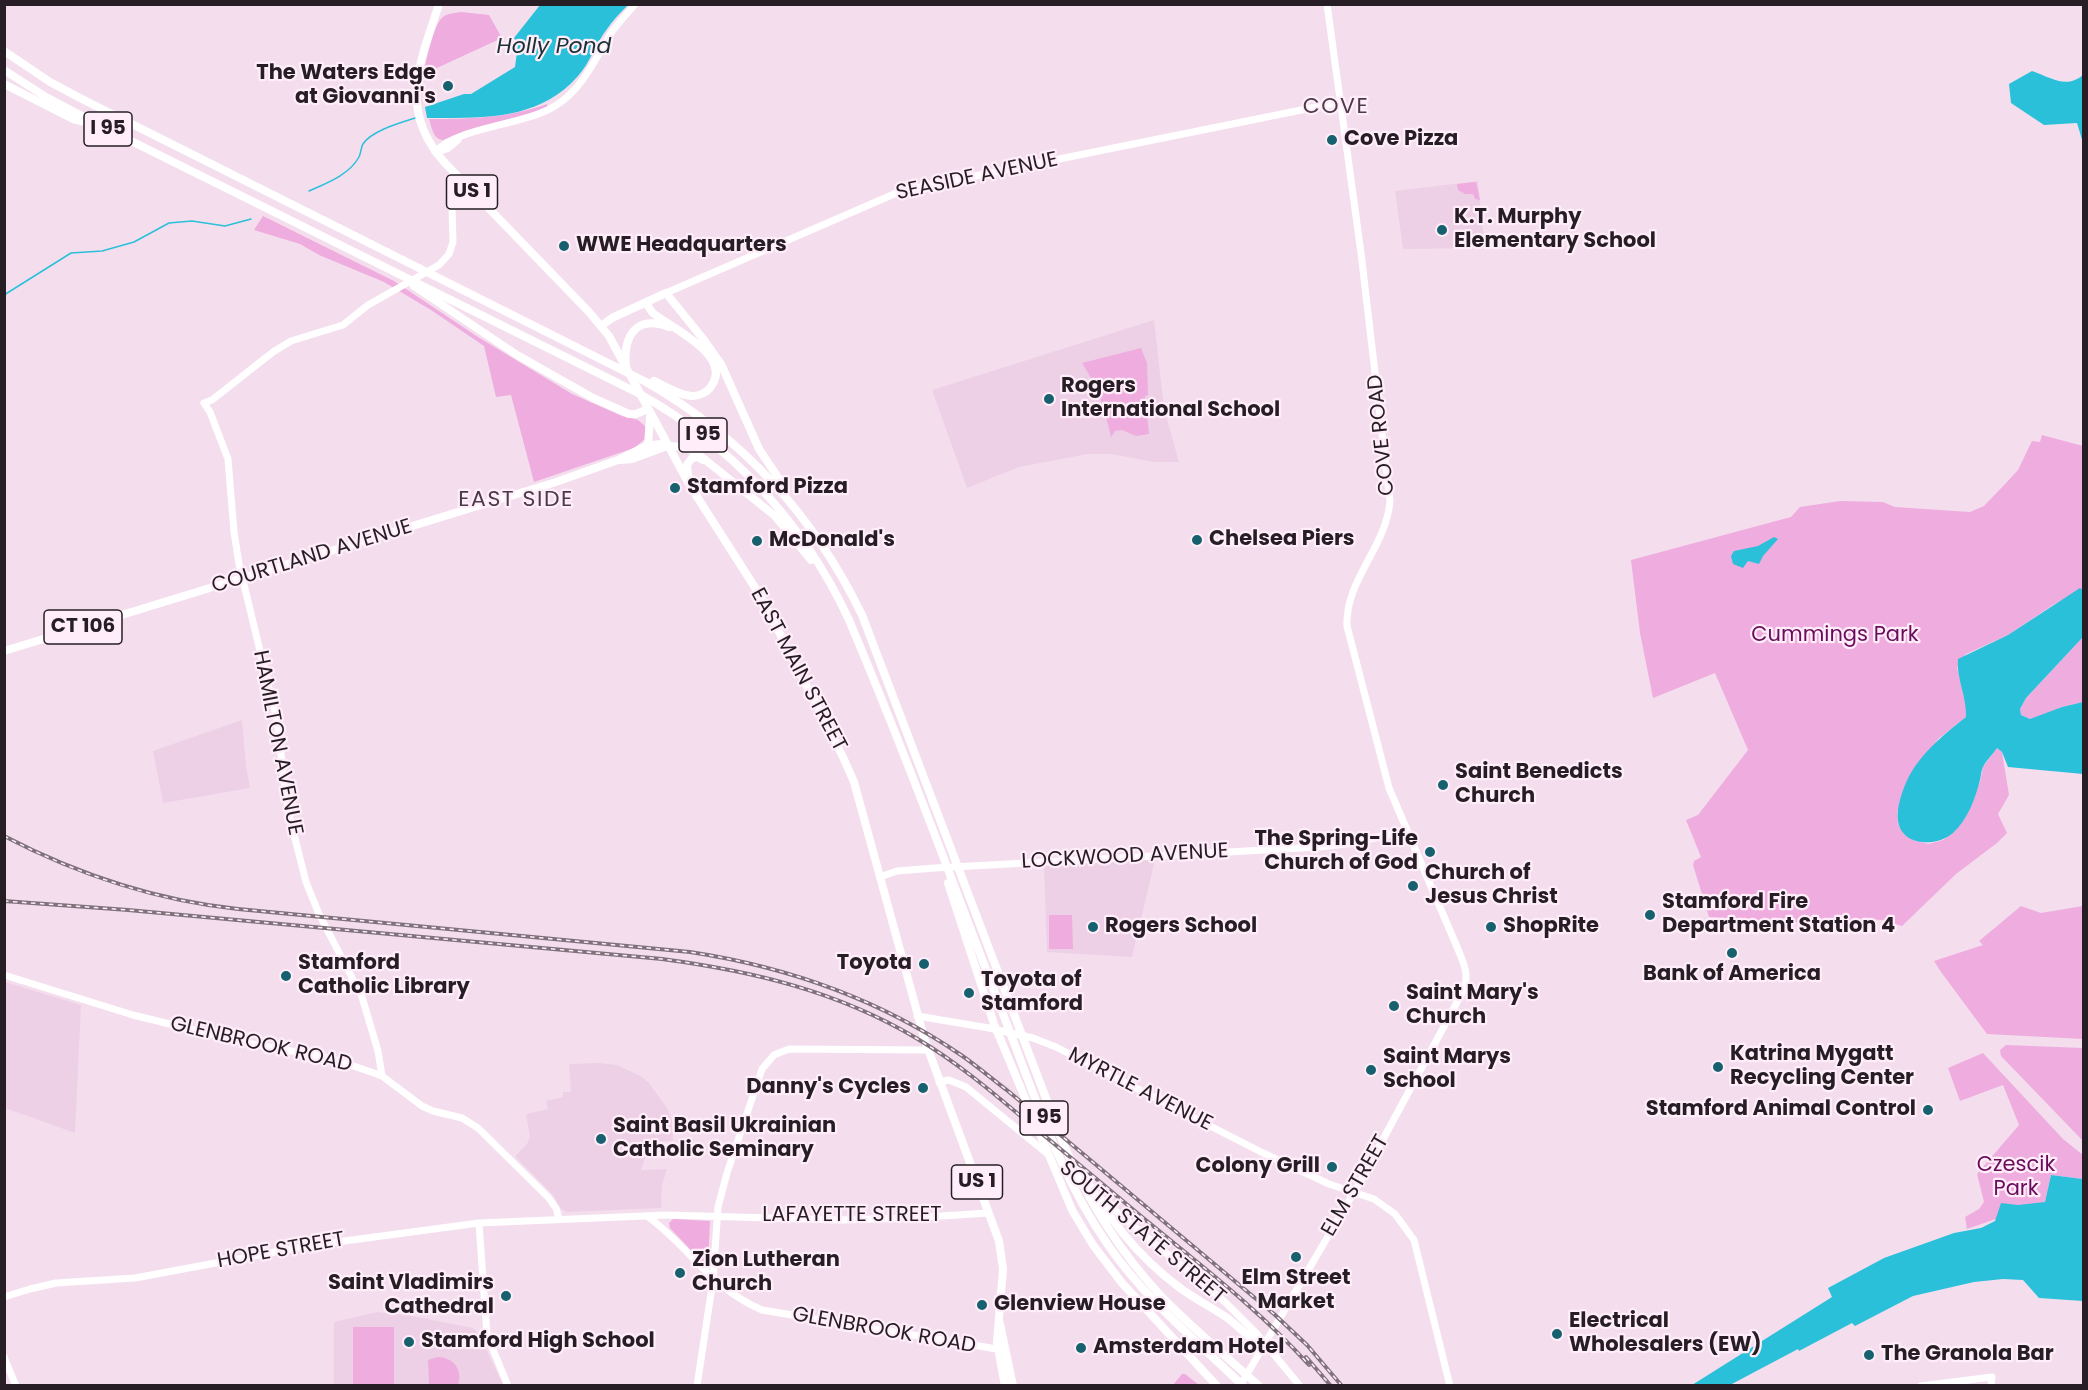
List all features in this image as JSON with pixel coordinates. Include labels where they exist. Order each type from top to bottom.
[{"type":"highway","name":"I 95","points":[[4,51],[65,90],[646,382],[704,419],[755,463],[800,514],[830,555],[861,615],[1039,1080],[1079,1165],[1119,1260],[1151,1299],[1240,1383]]},
{"type":"highway","name":"I 95","points":[[4,70],[46,97],[97,124],[401,276],[430,294],[638,393],[694,429],[733,460],[773,501],[804,541],[835,590],[856,636],[924,808],[972,942],[982,957],[1070,1181],[1151,1284],[1186,1320],[1256,1383]]},
{"type":"highway","points":[[4,84],[74,119],[97,124]]},
{"type":"highway","points":[[666,293],[716,356],[733,388],[759,449],[800,514]]},
{"type":"highway","points":[[430,294],[535,366],[605,404],[630,414],[648,409]]},
{"type":"highway","points":[[563,340],[681,393],[690,396],[700,395],[708,390],[713,384],[715,368],[711,359],[703,349],[652,312],[646,302]]},
{"type":"highway","points":[[624,364],[627,341],[633,331],[646,323],[657,323],[685,335]]},
{"type":"highway","points":[[667,446],[682,446],[690,449],[726,476],[782,524],[835,590]]},
{"type":"highway","points":[[697,496],[687,468],[692,458],[700,458],[726,476]]},
{"type":"highway","points":[[972,942],[972,956],[987,1003],[1057,1176],[1082,1227],[1122,1283],[1217,1386]]},
{"type":"highway","points":[[1100,1217],[1169,1279],[1228,1318],[1255,1341],[1264,1343]]},
{"type":"main road","name":"EAST MAIN STREET","points":[[439,4],[419,66],[416,85],[416,106],[420,122],[435,152],[609,336],[667,446],[761,597],[854,782],[927,1050],[999,1242],[1003,1261],[1000,1323],[1005,1386]]},
{"type":"main road","name":"SEASIDE AVENUE","points":[[601,326],[666,293]]},
{"type":"main road","points":[[648,409],[650,431],[648,445]]},
{"type":"main road","name":"COURTLAND AVENUE","points":[[631,456],[648,445],[667,446]]},
{"type":"main road","name":"COURTLAND AVENUE","points":[[4,651],[667,446]]},
{"type":"main road","name":"EAST MAIN STREET","points":[[1001,1350],[1013,1386]]},
{"type":"street","points":[[435,152],[450,140],[537,115],[562,102],[579,84],[613,31],[635,4]]},
{"type":"street","name":"COVE ROAD","points":[[1327,4],[1384,438],[1390,501],[1387,522],[1380,540],[1349,599],[1347,626],[1389,788],[1464,965],[1466,983]]},
{"type":"street","name":"SEASIDE AVENUE","points":[[666,293],[901,191],[1341,102]]},
{"type":"street","name":"HAMILTON AVENUE","points":[[382,1076],[378,1051],[362,996],[315,905],[306,882],[288,811],[277,721],[242,578],[234,532],[228,459],[210,412],[204,403],[212,400],[273,352],[291,341],[343,325],[368,305],[439,265],[449,254],[453,242],[452,208],[471,191]]},
{"type":"street","name":"LOCKWOOD AVENUE","points":[[880,877],[897,871],[935,868],[1319,847],[1353,843],[1406,830]]},
{"type":"street","name":"GLENBROOK ROAD","points":[[4,975],[133,1015],[247,1042],[330,1058],[382,1076],[422,1106],[462,1118],[478,1128],[549,1197],[556,1208],[559,1219]]},
{"type":"street","name":"ELM STREET","points":[[1240,1383],[1354,1192],[1466,983]]},
{"type":"street","name":"MYRTLE AVENUE","points":[[917,1016],[989,1028],[1047,1042],[1261,1152],[1329,1184],[1374,1199],[1395,1214],[1414,1240],[1450,1386]]},
{"type":"street","points":[[697,1386],[713,1280],[716,1215],[727,1173],[762,1069],[778,1052],[789,1049],[927,1050]]},
{"type":"street","name":"SOUTH STATE STREET","points":[[939,1082],[949,1080],[966,1087],[1218,1296],[1247,1323],[1299,1386]]},
{"type":"street","name":"LAFAYETTE STREET","points":[[647,1216],[716,1215],[840,1220],[911,1218],[988,1212]]},
{"type":"street","points":[[559,1219],[647,1216]]},
{"type":"street","name":"GLENBROOK ROAD","points":[[647,1216],[661,1226],[713,1280],[737,1298],[763,1310],[1001,1350]]},
{"type":"street","name":"HOPE STREET","points":[[4,1298],[56,1283],[135,1278],[307,1245],[479,1223],[559,1219]]},
{"type":"street","points":[[479,1223],[488,1340],[508,1386]]},
{"type":"street","points":[[4,1357],[16,1386]]},
{"type":"street","points":[[1921,1386],[1991,1381]]},
{"type":"shaded area","name":"K.T. Murphy Elementary School","points":[[1478,181],[1485,248],[1403,249],[1395,191]]},
{"type":"shaded area","name":"Rogers International School","points":[[1154,320],[1164,408],[1179,462],[1154,462],[1111,454],[1088,454],[1019,467],[967,488],[932,390]]},
{"type":"shaded area","points":[[242,720],[250,788],[163,803],[153,751]]},
{"type":"shaded area","name":"Rogers School","points":[[1155,860],[1132,957],[1047,952],[1044,865]]},
{"type":"shaded area","points":[[5,982],[81,1005],[75,1133],[5,1108]]},
{"type":"shaded area","name":"Saint Basil Ukrainian Catholic Seminary","points":[[569,1064],[617,1065],[642,1077],[667,1108],[672,1120],[673,1141],[651,1141],[641,1170],[667,1169],[662,1185],[661,1208],[566,1212],[559,1207],[554,1196],[515,1156],[527,1144],[530,1137],[526,1114],[548,1109],[546,1101],[563,1097],[563,1092],[571,1092]]},
{"type":"shaded area","name":"Stamford High School","points":[[377,1312],[406,1315],[473,1328],[479,1334],[503,1385],[334,1385],[334,1322]]},
{"type":"green space","points":[[461,12],[489,15],[502,38],[426,73],[424,70],[429,50],[440,21],[447,15]]},
{"type":"green space","points":[[547,104],[547,108],[443,140],[435,135],[429,119],[503,115]]},
{"type":"green space","points":[[1476,182],[1480,200],[1475,199],[1473,194],[1465,194],[1458,190],[1457,184]]},
{"type":"green space","points":[[263,216],[394,281],[478,337],[572,394],[622,416],[638,420],[646,427],[645,439],[634,448],[534,482],[511,395],[496,397],[484,346],[384,282],[319,255],[300,244],[254,230]]},
{"type":"green space","points":[[1141,348],[1147,363],[1148,395],[1145,396],[1149,434],[1136,436],[1122,430],[1115,431],[1111,437],[1100,399],[1082,363]]},
{"type":"green space","name":"Cummings Park","points":[[2042,435],[2083,446],[2083,590],[2053,605],[2008,635],[1966,654],[1957,667],[1966,705],[1966,717],[1938,739],[1897,812],[1898,824],[1904,834],[1915,841],[1929,844],[1943,840],[1954,832],[1980,782],[1983,767],[1997,748],[2002,752],[2009,795],[1998,814],[2007,833],[1956,874],[1902,926],[1869,919],[1808,923],[1709,917],[1693,865],[1694,861],[1701,857],[1686,820],[1698,815],[1748,750],[1715,673],[1653,698],[1640,633],[1631,560],[1791,517],[1800,507],[1840,501],[1883,502],[1895,507],[1970,512],[1984,506],[2006,483],[2018,470],[2032,441],[2040,442]]},
{"type":"green space","points":[[2083,637],[2083,702],[2062,707],[2036,718],[2030,719],[2021,715],[2020,709],[2026,698]]},
{"type":"green space","points":[[2021,906],[2041,913],[2083,906],[2083,1039],[1987,1034],[1934,961],[1983,945],[1979,941]]},
{"type":"green space","points":[[1049,915],[1072,915],[1073,949],[1049,949]]},
{"type":"green space","name":"Czescik Park","points":[[2006,1045],[2083,1048],[2083,1141],[2001,1056],[2000,1050]]},
{"type":"green space","name":"Czescik Park","points":[[1983,1053],[2063,1139],[2083,1155],[2083,1179],[2051,1175],[2045,1202],[1967,1229],[1965,1217],[1979,1209],[1984,1202],[1977,1174],[2019,1125],[2003,1085],[1960,1101],[1948,1068]]},
{"type":"green space","points":[[673,1219],[710,1221],[708,1264],[705,1265],[670,1228],[669,1223]]},
{"type":"green space","points":[[353,1327],[394,1327],[394,1385],[353,1385]]},
{"type":"green space","points":[[438,1357],[449,1359],[456,1366],[459,1375],[458,1385],[427,1385],[429,1383],[428,1360]]},
{"type":"green space","points":[[1182,1374],[1185,1374],[1199,1385],[1173,1385]]},
{"type":"water","name":"Holly Pond","points":[[540,5],[628,5],[614,19],[578,76],[563,91],[546,102],[528,109],[489,117],[427,118],[425,107],[464,94],[471,94],[515,67],[518,44],[514,38]]},
{"type":"water","points":[[2032,71],[2065,82],[2083,75],[2083,143],[2077,123],[2044,125],[2011,103],[2009,84]]},
{"type":"water","points":[[1774,537],[1778,539],[1759,564],[1748,561],[1743,568],[1733,564],[1731,556],[1734,551],[1758,546]]},
{"type":"water","points":[[2080,588],[2083,590],[2083,637],[2026,698],[2020,709],[2021,715],[2030,719],[2083,702],[2083,774],[2008,767],[2002,752],[1997,748],[1983,767],[1976,794],[1967,815],[1953,833],[1946,838],[1930,842],[1913,840],[1906,836],[1898,821],[1898,812],[1902,793],[1910,775],[1931,747],[1966,717],[1958,659],[2008,635]]},
{"type":"water","points":[[2051,1175],[2083,1179],[2083,1301],[2039,1298],[2023,1280],[2003,1279],[1974,1282],[1913,1296],[1855,1326],[1852,1323],[1799,1351],[1798,1349],[1730,1385],[1692,1385],[1832,1297],[1828,1288],[1884,1258],[1954,1233],[1981,1228],[1995,1221],[2001,1203],[2018,1205],[2045,1202]]},
{"type":"waterway","points":[[309,191],[350,169],[359,157],[367,139],[388,127],[418,117]]},
{"type":"waterway","points":[[4,295],[71,253],[102,251],[134,242],[169,223],[192,221],[225,226],[251,219]]},
{"type":"railway","points":[[4,836],[60,863],[118,884],[207,905],[690,952],[762,967],[832,988],[898,1017],[967,1059],[1274,1314],[1307,1345],[1342,1386]]},
{"type":"railway","points":[[4,901],[128,910],[662,959],[761,977],[825,996],[856,1008],[916,1038],[972,1076],[1226,1286],[1269,1324],[1309,1365]]},
{"type":"railway","points":[[1306,1357],[1331,1386]]},
{"type":"place","name":"The Waters Edge at Giovanni's","points":[[448,86]]},
{"type":"place","name":"Cove Pizza","points":[[1332,140]]},
{"type":"place","name":"K.T. Murphy Elementary School","points":[[1442,230]]},
{"type":"place","name":"WWE Headquarters","points":[[564,246]]},
{"type":"place","name":"Rogers International School","points":[[1049,399]]},
{"type":"place","name":"Stamford Pizza","points":[[675,488]]},
{"type":"place","name":"Chelsea Piers","points":[[1197,540]]},
{"type":"place","name":"McDonald's","points":[[757,541]]},
{"type":"place","name":"Saint Benedicts Church","points":[[1443,785]]},
{"type":"place","name":"The Spring-Life Church of God","points":[[1430,852]]},
{"type":"place","name":"Church of Jesus Christ","points":[[1413,886]]},
{"type":"place","name":"Stamford Fire Department Station 4","points":[[1650,915]]},
{"type":"place","name":"Rogers School","points":[[1093,927]]},
{"type":"place","name":"ShopRite","points":[[1491,927]]},
{"type":"place","name":"Bank of America","points":[[1732,953]]},
{"type":"place","name":"Toyota","points":[[924,964]]},
{"type":"place","name":"Stamford Catholic Library","points":[[286,976]]},
{"type":"place","name":"Toyota of Stamford","points":[[969,993]]},
{"type":"place","name":"Saint Mary's Church","points":[[1394,1006]]},
{"type":"place","name":"Katrina Mygatt Recycling Center","points":[[1718,1067]]},
{"type":"place","name":"Saint Marys School","points":[[1371,1070]]},
{"type":"place","name":"Danny's Cycles","points":[[923,1088]]},
{"type":"place","name":"Stamford Animal Control","points":[[1928,1110]]},
{"type":"place","name":"Saint Basil Ukrainian Catholic Seminary","points":[[601,1139]]},
{"type":"place","name":"Colony Grill","points":[[1332,1167]]},
{"type":"place","name":"Elm Street Market","points":[[1296,1257]]},
{"type":"place","name":"Zion Lutheran Church","points":[[680,1273]]},
{"type":"place","name":"Saint Vladimirs Cathedral","points":[[506,1296]]},
{"type":"place","name":"Glenview House","points":[[982,1305]]},
{"type":"place","name":"Electrical Wholesalers (EW)","points":[[1557,1334]]},
{"type":"place","name":"Stamford High School","points":[[409,1342]]},
{"type":"place","name":"Amsterdam Hotel","points":[[1081,1348]]},
{"type":"place","name":"The Granola Bar","points":[[1869,1355]]},
{"type":"district","name":"COVE","points":[[1336,107]]},
{"type":"district","name":"EAST SIDE","points":[[516,500]]}]
